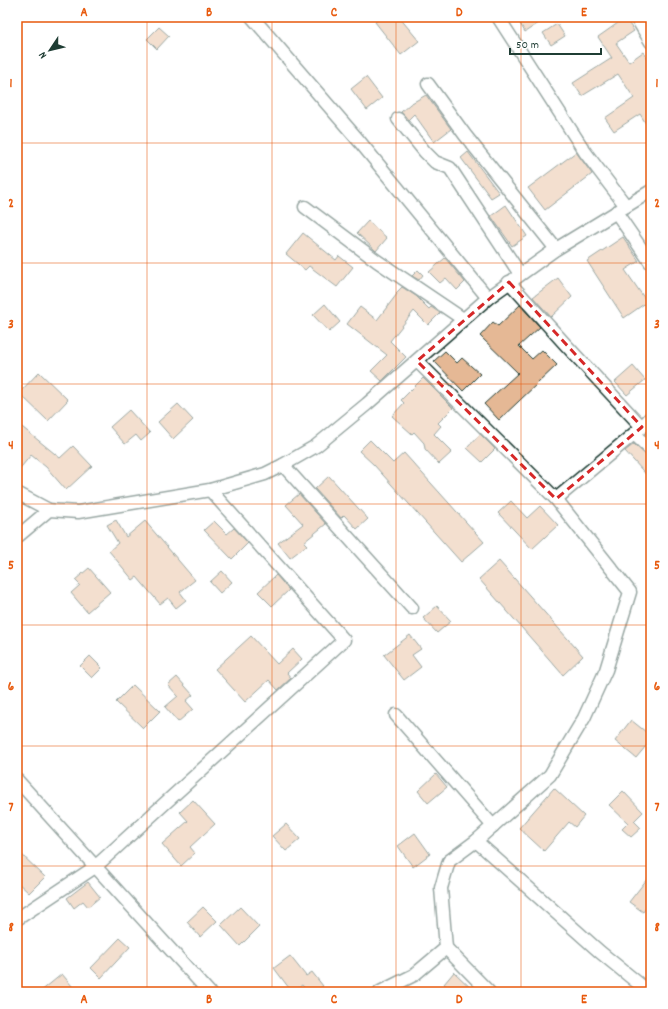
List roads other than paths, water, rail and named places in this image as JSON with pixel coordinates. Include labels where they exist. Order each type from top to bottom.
[{"type":"street","points":[[252,17],[360,142],[488,298]]},
{"type":"street","points":[[498,17],[621,209],[651,263]]},
{"type":"street","points":[[636,17],[651,42]]},
{"type":"street","points":[[428,84],[465,135],[556,249]]},
{"type":"street","points":[[398,118],[425,152],[435,162],[450,168],[520,274]]},
{"type":"street","points":[[17,493],[49,510],[78,512],[210,490],[265,474],[316,446],[417,361],[463,319],[509,282],[556,249],[651,191]]},
{"type":"street","points":[[305,207],[378,261],[463,319]]},
{"type":"street","points":[[509,282],[565,344],[638,430],[651,450]]},
{"type":"street","points":[[417,361],[556,500],[630,592],[606,670],[584,718],[550,775],[476,841],[448,861],[441,888],[446,948],[489,992]]},
{"type":"street","points":[[556,500],[638,430],[651,417]]},
{"type":"street","points":[[283,465],[412,608]]},
{"type":"street","points":[[17,919],[95,867],[344,640],[210,490]]},
{"type":"street","points":[[17,537],[49,510]]},
{"type":"street","points":[[396,715],[493,826]]},
{"type":"street","points":[[17,780],[209,992]]},
{"type":"street","points":[[476,841],[600,952],[649,992]]},
{"type":"street","points":[[380,992],[414,976],[446,948]]}]
